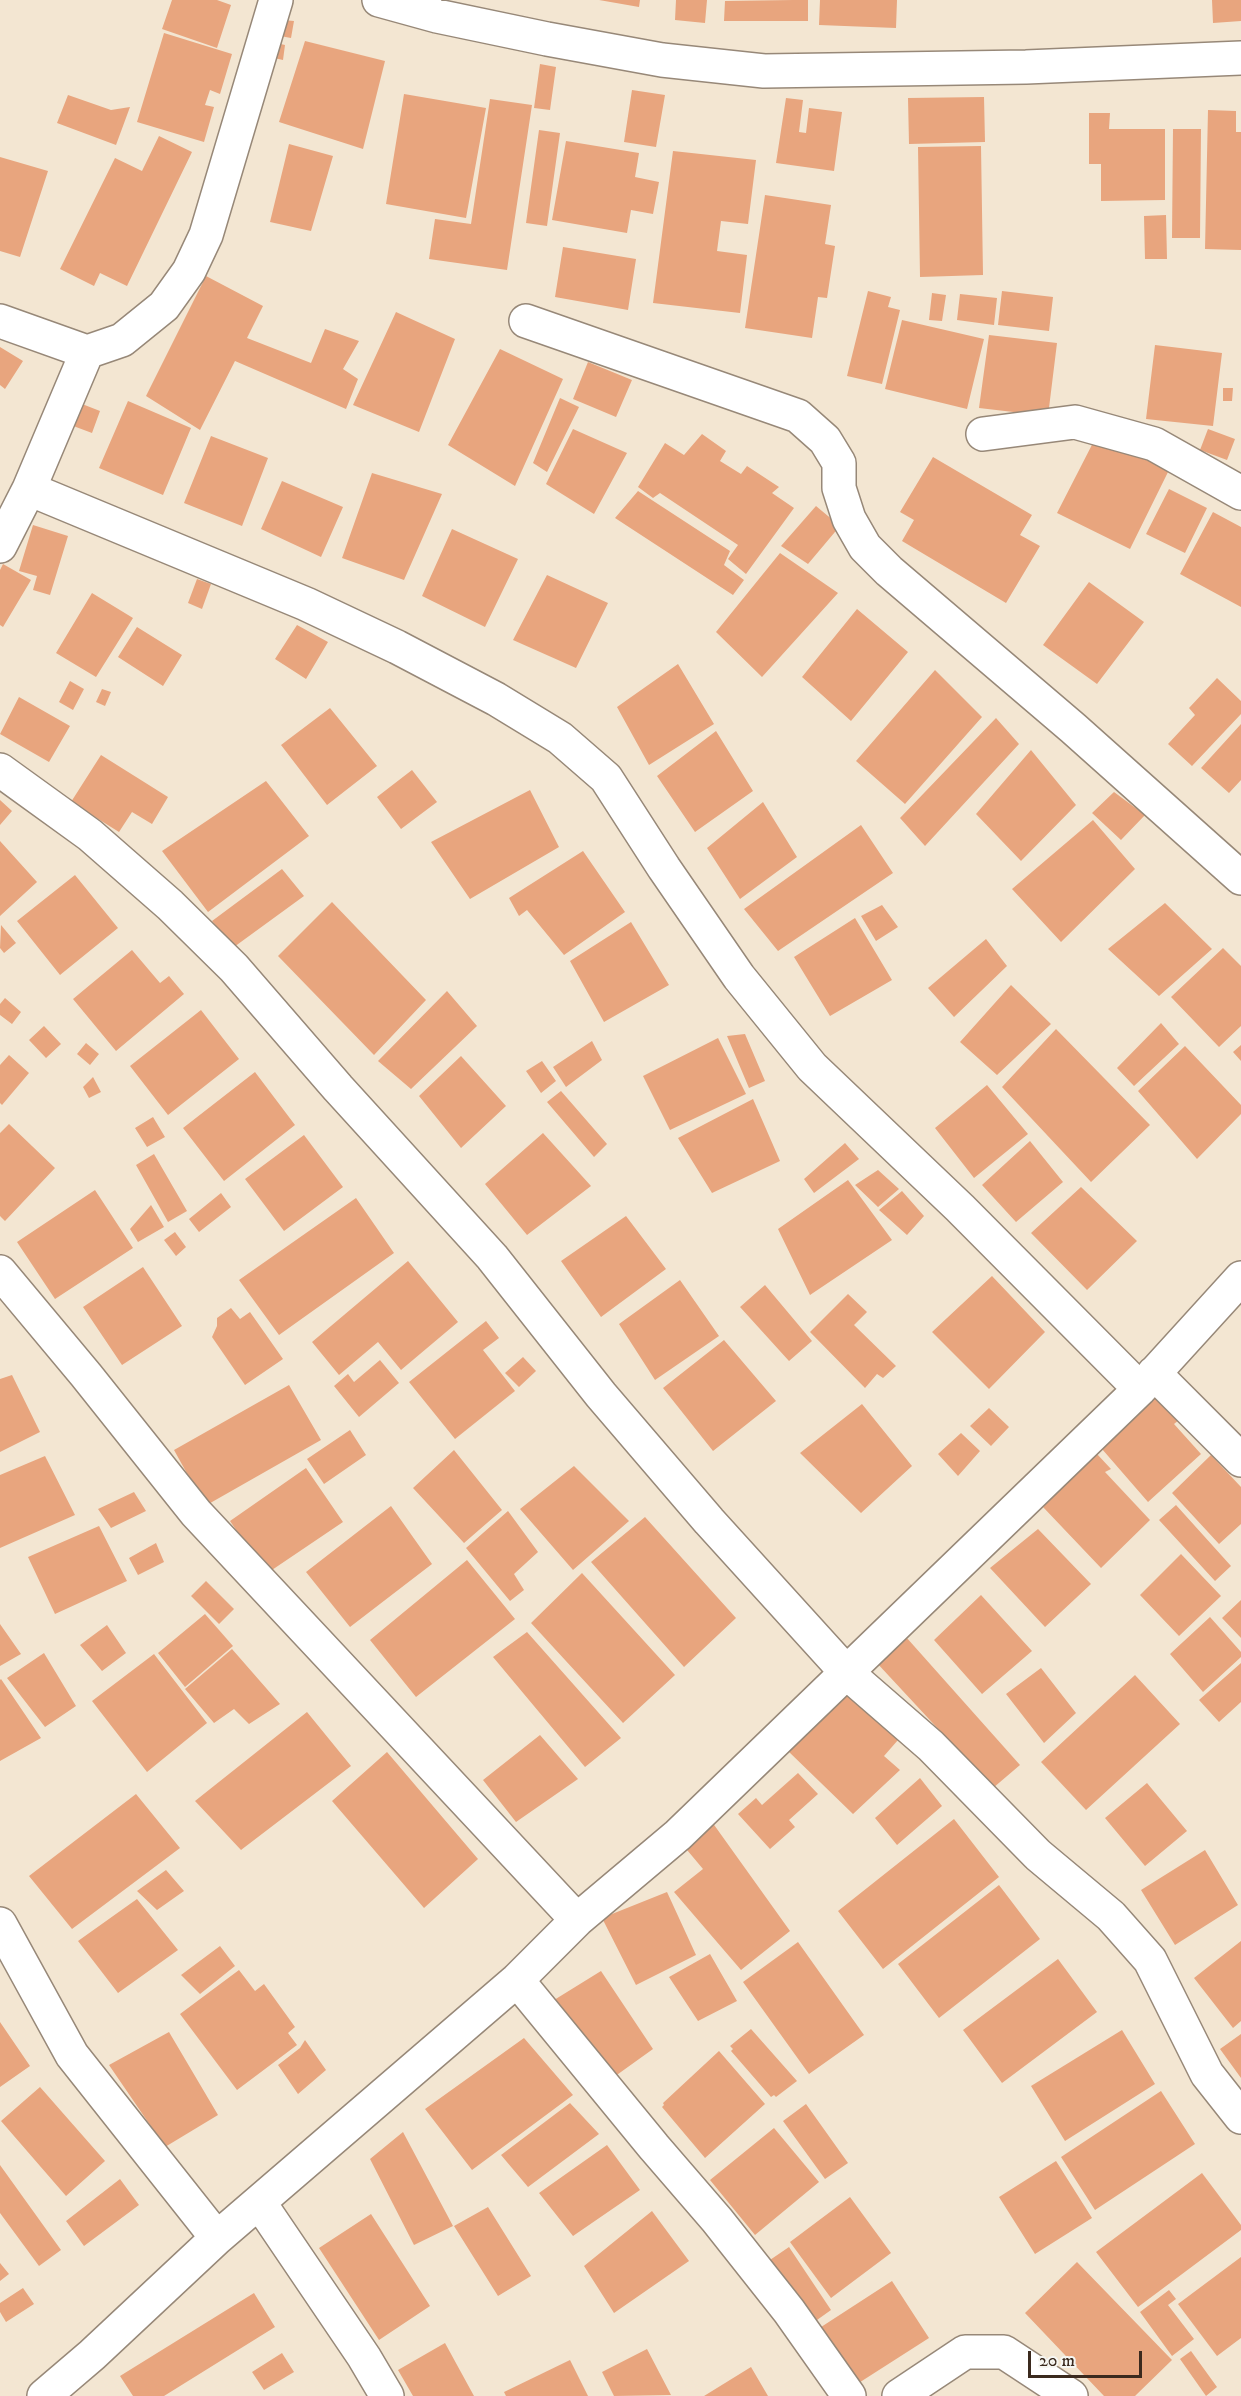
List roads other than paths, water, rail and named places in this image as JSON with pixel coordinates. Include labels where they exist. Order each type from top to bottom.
[{"type":"street","points":[[0,321],[87,352],[122,340],[164,306],[189,271],[206,235],[276,0]]},
{"type":"street","points":[[379,0],[437,16],[547,39],[662,60],[764,71],[1026,67],[1241,58]]},
{"type":"street","points":[[526,321],[798,416],[825,440],[839,463],[839,488],[849,519],[865,546],[889,571],[1073,728],[1241,878]]},
{"type":"street","points":[[0,546],[29,489],[87,352]]},
{"type":"street","points":[[983,434],[1075,423],[1154,444],[1241,493]]},
{"type":"street","points":[[29,489],[306,604],[476,688],[560,738],[606,778],[739,977],[812,1067],[1147,1381],[1241,1460]]},
{"type":"street","points":[[0,770],[90,835],[170,905],[234,968],[338,1088],[492,1257],[601,1395],[693,1503],[847,1673],[931,1746],[1038,1855],[1112,1916],[1150,1960],[1208,2073],[1241,2117]]},
{"type":"street","points":[[0,1272],[196,1513],[578,1920]]},
{"type":"street","points":[[44,2396],[92,2355],[217,2238],[517,1980],[578,1920],[678,1835],[1147,1381],[1241,1278]]},
{"type":"street","points":[[0,1924],[72,2055],[217,2238]]},
{"type":"street","points":[[517,1980],[717,2220],[789,2311],[849,2396]]},
{"type":"street","points":[[259,2202],[364,2357],[387,2396]]},
{"type":"street","points":[[899,2396],[965,2352],[1004,2352],[1071,2396]]}]
